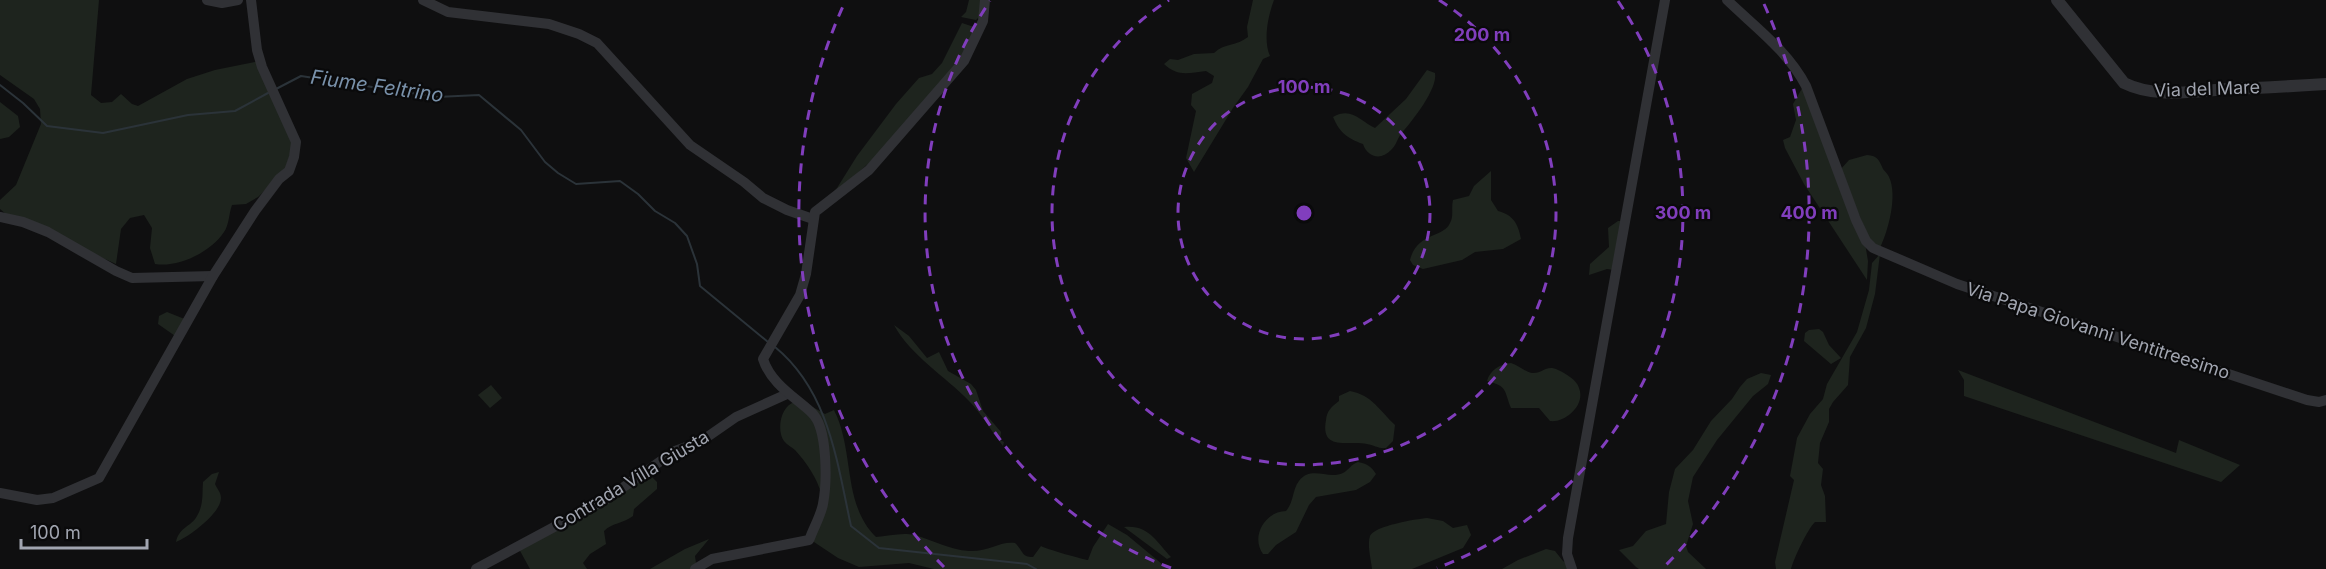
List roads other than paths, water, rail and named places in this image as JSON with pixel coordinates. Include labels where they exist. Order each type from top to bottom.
[{"type":"street","points":[[207,0],[222,3],[238,0]]},
{"type":"street","points":[[0,493],[37,500],[53,498],[99,477],[213,276],[255,211],[279,179],[289,171],[296,142],[262,67],[257,50],[251,0]]},
{"type":"street","points":[[423,0],[448,12],[549,24],[579,34],[597,44],[690,145],[763,198],[813,219]]},
{"type":"street","points":[[694,569],[712,560],[809,540],[823,505],[823,437],[814,415],[787,394],[766,368],[763,359],[777,339],[800,295],[806,274],[815,212],[869,170],[964,61],[983,21],[985,0]]},
{"type":"street","points":[[1572,569],[1567,554],[1568,538],[1665,0]]},
{"type":"street","name":"Via del Mare","points":[[2057,0],[2124,83],[2137,89],[2151,92],[2183,92],[2326,84]]},
{"type":"street","name":"Via Papa Giovanni Ventitreesimo","points":[[1732,2],[1797,68],[1806,86],[1856,220],[1866,241],[1873,248],[1957,284],[2307,400],[2319,402],[2326,400]]},
{"type":"street","points":[[0,217],[24,222],[48,232],[132,278],[213,276]]},
{"type":"street","name":"Contrada Villa Giusta","points":[[476,569],[608,498],[675,451],[700,441],[736,417],[787,394]]},
{"type":"waterway","name":"Fiume Feltrino","points":[[276,89],[301,76],[437,97],[479,95],[521,130],[545,162],[558,173],[576,184],[620,181],[638,194],[655,211],[675,223],[687,236],[697,264],[700,286],[768,342]]},
{"type":"waterway","name":"Fiume Feltrino","points":[[0,85],[47,126],[103,133],[188,115],[235,111],[268,93]]},
{"type":"waterway","name":"Fiume Feltrino","points":[[775,347],[808,385],[819,406],[835,453],[851,526],[879,548],[1027,564],[1036,569]]}]
